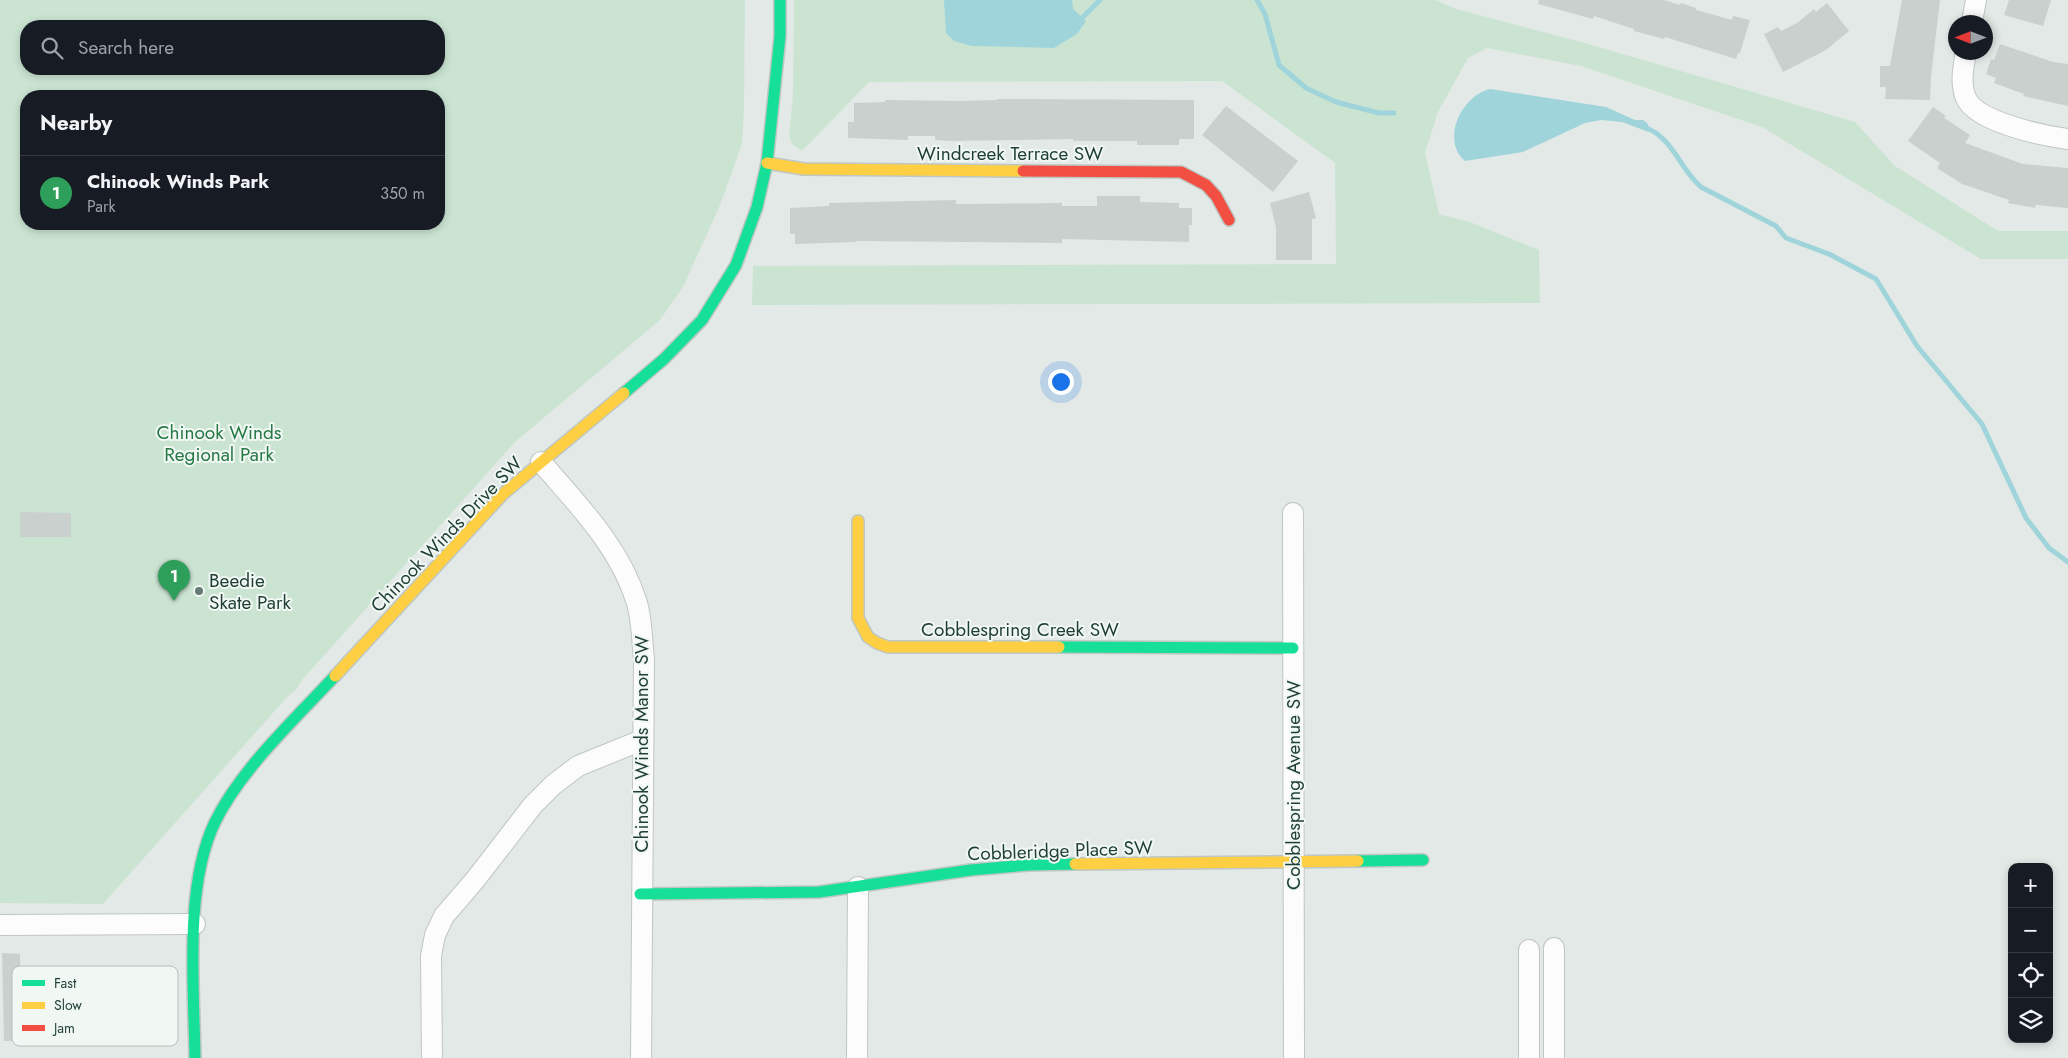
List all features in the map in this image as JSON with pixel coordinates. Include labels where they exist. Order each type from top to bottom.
[{"type":"street","name":"Chinook Winds Drive SW","points":[[195,1058],[195,924],[198,885],[210,833],[240,784],[267,749],[503,494],[664,359],[702,320],[736,265],[757,207],[767,163],[780,36],[780,0]]},
{"type":"street","points":[[1973,15],[1976,0]]},
{"type":"street","points":[[1965,60],[1962,78],[1966,99],[1976,112],[2031,132],[2068,139]]},
{"type":"street","name":"Windcreek Terrace SW","points":[[767,163],[804,169],[1182,172],[1197,177],[1213,192],[1229,220]]},
{"type":"street","name":"Chinook Winds Manor SW","points":[[540,462],[594,524],[613,550],[638,604],[644,660],[640,894],[641,1058]]},
{"type":"street","name":"Cobblespring Avenue SW","points":[[1293,513],[1294,1058]]},
{"type":"street","name":"Cobblespring Creek SW","points":[[858,521],[858,618],[861,628],[875,644],[888,647],[1293,648]]},
{"type":"street","points":[[432,1058],[431,956],[435,935],[444,916],[475,880],[533,805],[553,784],[578,766],[642,740]]},
{"type":"street","name":"Cobbleridge Place SW","points":[[640,894],[819,892],[971,870],[1028,865],[1423,860]]},
{"type":"street","points":[[857,1058],[858,887]]},
{"type":"street","points":[[0,925],[195,924]]},
{"type":"street","points":[[1554,948],[1554,1058]]},
{"type":"street","points":[[1529,950],[1529,1058]]},
{"type":"green space","name":"Chinook Winds Regional Park","points":[[0,0],[745,0],[742,144],[720,205],[683,287],[660,320],[515,442],[302,680],[296,690],[288,696],[103,904],[0,903]]},
{"type":"green space","points":[[794,0],[1436,0],[1456,9],[1585,43],[1855,122],[1895,166],[1998,231],[2068,231],[2068,259],[1981,259],[1762,127],[1581,66],[1487,48],[1468,58],[1438,112],[1425,152],[1439,214],[1470,222],[1539,250],[1540,303],[752,305],[753,266],[1336,264],[1335,163],[1222,81],[869,82],[802,151],[792,144],[789,136],[793,96]]},
{"type":"water","points":[[944,0],[1072,0],[1073,9],[1086,21],[1077,34],[1054,48],[972,46],[954,41],[946,33]]},
{"type":"water","points":[[1490,89],[1606,107],[1635,120],[1643,120],[1648,124],[1649,132],[1622,122],[1601,120],[1585,123],[1523,152],[1465,161],[1458,152],[1454,142],[1458,119],[1463,109],[1471,100],[1480,93]]},
{"type":"building","points":[[1539,0],[1664,0],[1680,5],[1681,3],[1696,8],[1696,10],[1732,20],[1733,16],[1750,20],[1740,53],[1738,53],[1736,59],[1665,37],[1664,39],[1634,31],[1634,29],[1594,16],[1593,19],[1538,4]]},
{"type":"building","points":[[1902,0],[1940,0],[1930,100],[1885,99],[1886,87],[1880,87],[1880,66],[1890,66]]},
{"type":"building","points":[[2009,0],[2051,0],[2043,26],[2004,15]]},
{"type":"building","points":[[1827,3],[1849,31],[1826,50],[1783,72],[1764,34],[1778,27],[1781,31],[1797,23],[1814,9],[1816,12]]},
{"type":"building","points":[[2000,44],[2053,62],[2068,64],[2068,106],[2023,96],[2024,94],[1994,83],[1996,78],[1986,74],[1991,60],[1994,60]]},
{"type":"building","points":[[997,99],[1194,100],[1194,139],[1179,139],[1179,145],[1137,145],[1137,141],[1073,141],[1073,139],[950,141],[935,140],[935,136],[908,136],[908,140],[848,138],[848,122],[854,122],[854,103],[885,102],[885,100],[960,101]]},
{"type":"building","points":[[1226,106],[1298,161],[1273,192],[1202,135]]},
{"type":"building","points":[[1933,107],[1946,116],[1944,118],[1970,135],[1965,143],[2023,164],[2068,168],[2068,208],[2036,205],[2035,208],[2008,203],[2009,200],[1962,184],[1937,168],[1940,163],[1908,141]]},
{"type":"building","points":[[1309,192],[1316,218],[1312,219],[1312,260],[1276,260],[1276,227],[1270,203]]},
{"type":"building","points":[[1097,196],[1140,196],[1140,202],[1179,203],[1179,208],[1192,208],[1189,242],[1062,239],[1062,243],[856,241],[795,244],[795,234],[790,234],[790,208],[829,206],[829,203],[956,200],[956,204],[1062,203],[1062,206],[1097,206]]},
{"type":"building","points":[[20,512],[71,513],[71,537],[20,537]]},
{"type":"building","points":[[2,953],[20,954],[20,966],[12,966],[12,1041],[4,1041]]},
{"type":"waterway","points":[[1076,18],[1082,18],[1100,0]]},
{"type":"waterway","points":[[1257,0],[1265,14],[1279,65],[1306,88],[1336,102],[1379,113],[1394,113]]},
{"type":"waterway","points":[[1644,127],[1654,132],[1669,145],[1693,179],[1701,187],[1776,226],[1786,238],[1829,254],[1876,279],[1917,346],[1982,424],[2026,518],[2049,548],[2068,562]]},
{"type":"traffic: fast","points":[[624,393],[664,359],[702,320],[736,265],[757,207],[767,163],[780,36],[780,0]]},
{"type":"traffic: fast","points":[[1059,647],[1293,648]]},
{"type":"traffic: fast","points":[[195,1058],[193,937],[199,876],[205,848],[215,822],[239,783],[286,727],[335,676]]},
{"type":"traffic: fast","points":[[1358,861],[1423,860]]},
{"type":"traffic: fast","points":[[640,894],[819,892],[971,870],[1028,865],[1075,864]]},
{"type":"traffic: slow","points":[[767,163],[804,169],[1023,171]]},
{"type":"traffic: slow","points":[[335,676],[503,494],[624,393]]},
{"type":"traffic: slow","points":[[858,521],[858,618],[868,637],[877,643],[888,647],[1059,647]]},
{"type":"traffic: slow","points":[[1075,864],[1358,861]]},
{"type":"traffic: jam","points":[[1023,171],[1181,172],[1206,185],[1216,196],[1229,220]]},
{"type":"place","name":"Beedie Skate Park","points":[[199,591]]},
{"type":"place","name":"Chinook Winds Park","points":[[174,601]]}]
